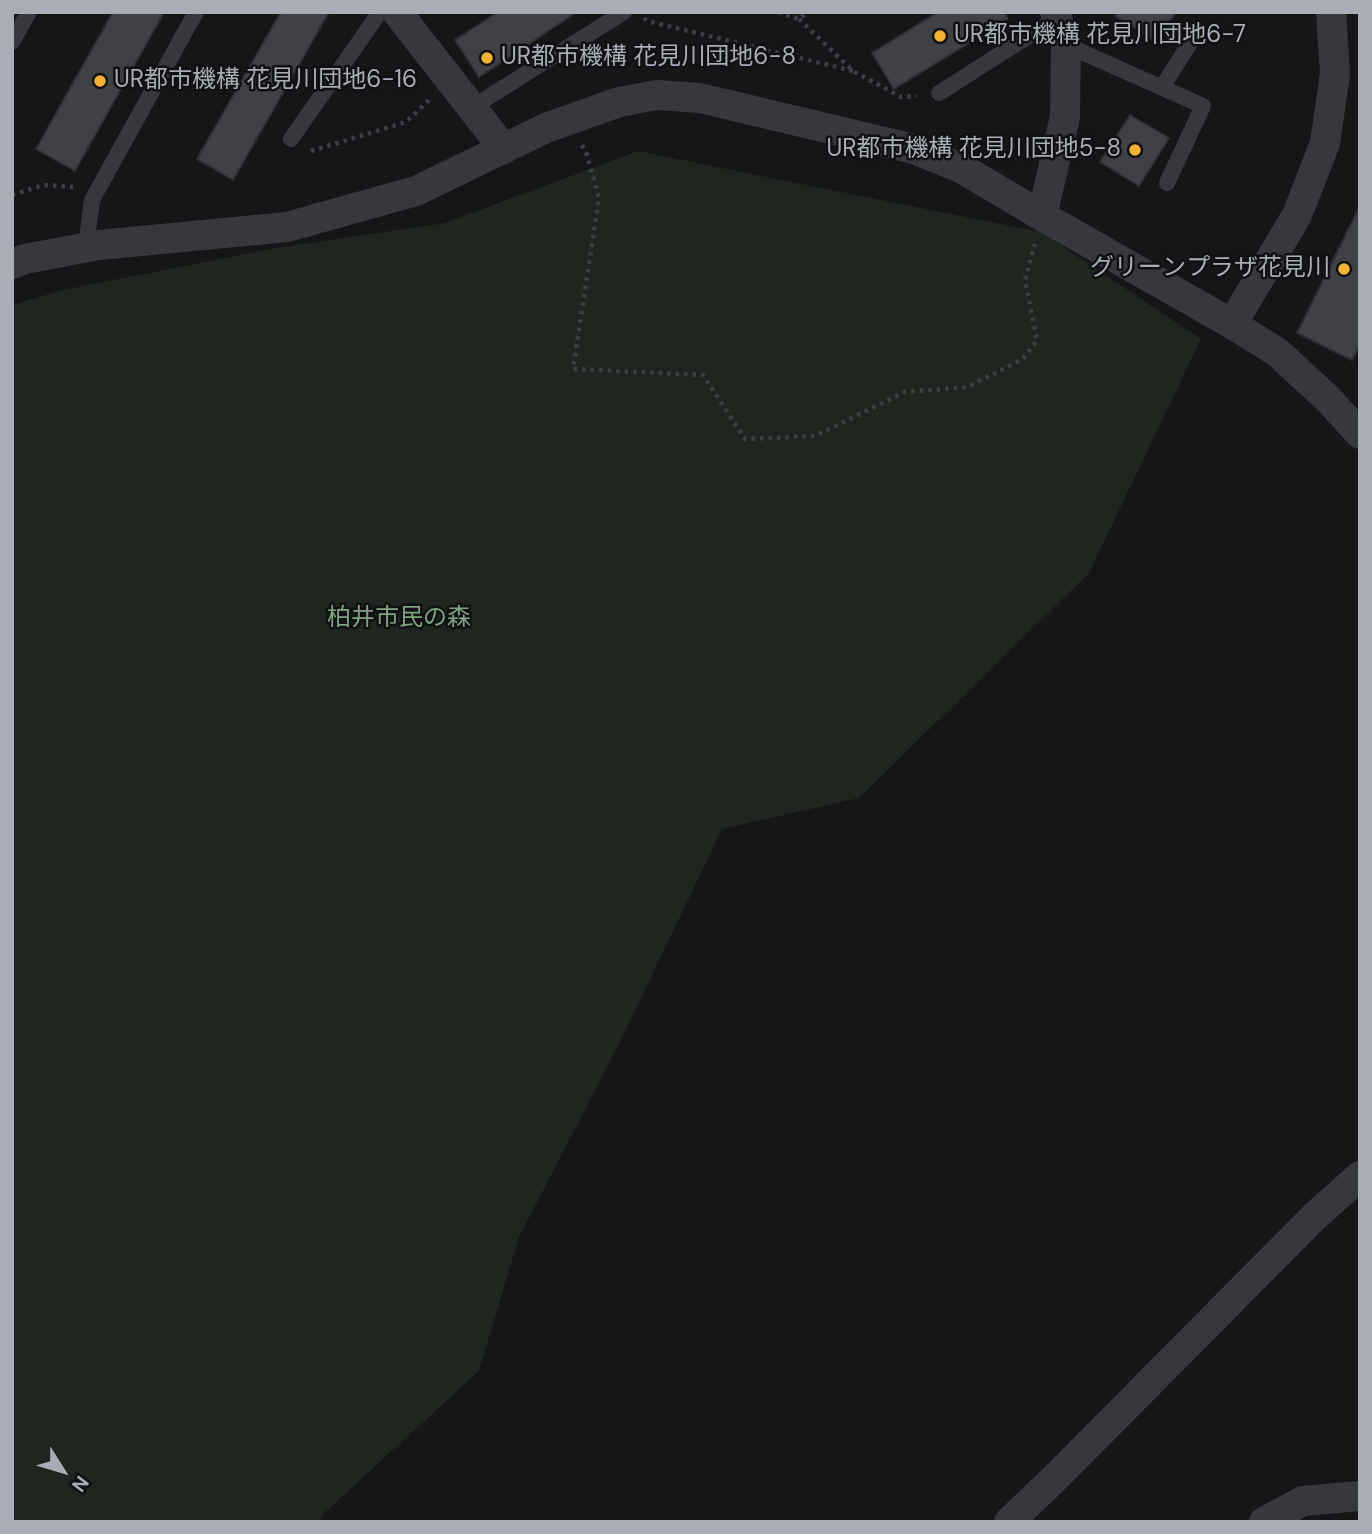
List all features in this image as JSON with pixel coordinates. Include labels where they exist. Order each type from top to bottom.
[{"type":"street","points":[[397,12],[503,149]]},
{"type":"street","points":[[1232,324],[1297,215],[1325,143],[1335,74],[1331,12]]},
{"type":"street","points":[[1042,216],[1065,117],[1059,25]]},
{"type":"street","points":[[12,264],[86,247],[287,227],[416,191],[546,128],[619,102],[657,95],[700,98],[914,149],[961,168],[1277,352],[1360,434]]},
{"type":"street","points":[[1009,1522],[1068,1466],[1314,1217],[1360,1175]]},
{"type":"street","points":[[1264,1522],[1303,1501],[1360,1496]]},
{"type":"lane","points":[[12,41],[29,12]]},
{"type":"lane","points":[[86,247],[92,200],[196,12]]},
{"type":"lane","points":[[291,139],[380,12]]},
{"type":"lane","points":[[471,108],[624,12]]},
{"type":"lane","points":[[939,93],[1059,25],[1162,87],[1203,106],[1167,183]]},
{"type":"lane","points":[[1162,87],[1198,31]]},
{"type":"path","points":[[636,12],[647,21],[853,71],[901,97],[939,93]]},
{"type":"path","points":[[778,12],[799,19],[853,71]]},
{"type":"path","points":[[799,19],[807,12]]},
{"type":"path","points":[[310,151],[406,122],[449,79]]},
{"type":"path","points":[[566,121],[586,152],[598,198],[573,369],[703,375],[745,439],[815,436],[905,392],[967,387],[1023,359],[1037,340],[1025,280],[1042,216]]},
{"type":"path","points":[[12,195],[44,185],[98,189]]},
{"type":"green space","name":"柏井市民の森","points":[[638,151],[1041,232],[1201,339],[1089,573],[859,798],[722,829],[619,1044],[519,1237],[479,1371],[322,1515],[318,1522],[12,1522],[12,305],[63,290],[276,248],[445,223]]},
{"type":"building","name":"UR都市機構 花見川団地6-16","points":[[113,12],[164,12],[75,171],[36,149]]},
{"type":"building","points":[[281,12],[329,12],[233,180],[197,159]]},
{"type":"building","name":"UR都市機構 花見川団地6-8","points":[[498,12],[577,12],[479,77],[455,40]]},
{"type":"building","name":"UR都市機構 花見川団地6-7","points":[[938,12],[1004,12],[1008,19],[894,89],[872,53]]},
{"type":"building","points":[[1118,12],[1176,12],[1156,42],[1116,16]]},
{"type":"building","name":"UR都市機構 花見川団地5-8","points":[[1130,115],[1169,138],[1139,186],[1100,162]]},
{"type":"building","name":"グリーンプラザ花見川","points":[[1360,206],[1360,344],[1352,360],[1297,333]]},
{"type":"place","name":"UR都市機構 花見川団地6-7","points":[[940,36]]},
{"type":"place","name":"UR都市機構 花見川団地6-8","points":[[487,58]]},
{"type":"place","name":"UR都市機構 花見川団地6-16","points":[[100,81]]},
{"type":"place","name":"UR都市機構 花見川団地5-8","points":[[1135,150]]},
{"type":"place","name":"グリーンプラザ花見川","points":[[1344,269]]}]
